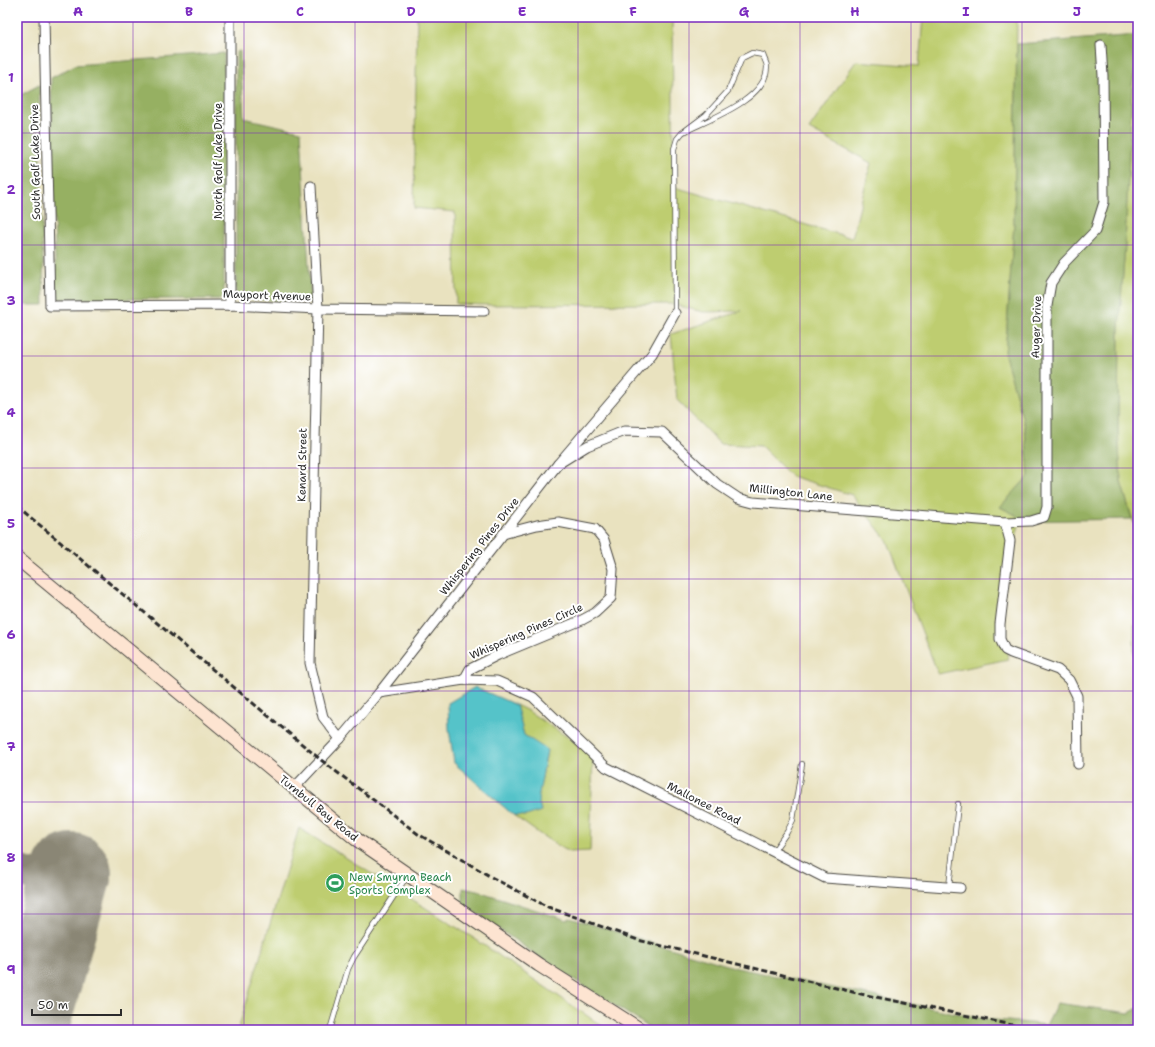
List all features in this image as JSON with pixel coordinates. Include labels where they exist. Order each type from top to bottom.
[{"type":"street","name":"South Golf Lake Drive","points":[[44,17],[50,306]]},
{"type":"street","name":"North Golf Lake Drive","points":[[230,17],[230,306]]},
{"type":"street","name":"Auger Drive","points":[[1005,522],[1031,521],[1044,517],[1047,506],[1047,306],[1051,283],[1064,263],[1095,231],[1104,202],[1103,76],[1101,45]]},
{"type":"street","name":"Kenard Street","points":[[311,186],[318,309],[310,663],[323,717],[340,739]]},
{"type":"street","name":"Mayport Avenue","points":[[50,306],[230,306],[318,309],[484,311]]},
{"type":"street","name":"Whispering Pines Drive","points":[[294,788],[340,739],[379,693],[558,464],[652,354],[675,314]]},
{"type":"street","name":"Millington Lane","points":[[558,464],[587,446],[624,431],[662,432],[716,484],[738,498],[753,502],[1005,522]]},
{"type":"street","name":"Whispering Pines Circle","points":[[464,680],[470,669],[498,655],[582,620],[595,613],[611,598],[613,569],[604,540],[595,529],[558,522],[537,525],[503,534]]},
{"type":"street","points":[[1005,522],[1010,541],[1000,624],[1000,639],[1005,650],[1058,670],[1069,680],[1077,696],[1078,764]]},
{"type":"street","name":"Turnbull Bay Road","points":[[17,558],[356,838],[539,965],[641,1030]]},
{"type":"street","points":[[379,693],[464,680]]},
{"type":"street","name":"Mallonee Road","points":[[464,680],[497,681],[533,697],[606,767],[825,878],[960,888]]},
{"type":"lane","points":[[675,314],[674,149],[677,139],[686,131],[706,115],[728,90],[742,58],[752,53],[762,55],[767,66],[764,78],[755,92],[736,106],[686,131]]},
{"type":"lane","points":[[773,852],[787,832],[793,820],[802,764]]},
{"type":"lane","points":[[949,887],[958,804]]},
{"type":"lane","points":[[330,1030],[351,963],[408,874]]},
{"type":"green space","points":[[417,17],[672,17],[674,187],[852,238],[871,163],[809,129],[856,61],[919,66],[923,17],[1017,17],[1014,224],[1005,355],[1025,427],[1029,476],[1000,507],[1016,515],[1020,521],[1000,604],[1008,659],[938,674],[888,542],[852,495],[791,476],[761,446],[720,444],[677,400],[671,334],[742,311],[703,312],[672,304],[456,304],[455,212],[414,208]]},
{"type":"green space","points":[[1138,35],[1138,59],[1132,84],[1125,245],[1119,328],[1118,429],[1121,482],[1132,519],[1020,521],[1016,515],[1000,507],[1029,476],[1025,427],[1005,355],[1014,224],[1017,44]]},
{"type":"green space","points":[[240,51],[244,118],[301,131],[311,302],[236,299],[236,52]]},
{"type":"green space","points":[[224,53],[224,299],[56,299],[51,78],[75,65]]},
{"type":"green space","points":[[1138,59],[1138,661],[1134,653],[1135,527],[1121,482],[1118,429],[1119,328],[1125,245],[1132,84]]},
{"type":"green space","points":[[39,85],[44,305],[17,305],[17,97]]},
{"type":"green space","points":[[516,705],[528,711],[593,754],[590,851],[569,852],[541,835],[513,815],[526,816],[541,811],[538,799],[547,751],[524,735]]},
{"type":"green space","name":"New Smyrna Beach Sports Complex","points":[[299,828],[475,939],[608,1030],[238,1030]]},
{"type":"green space","points":[[463,888],[481,892],[567,920],[570,918],[737,968],[984,1019],[1046,1025],[1057,1003],[1129,1013],[1138,1008],[1138,1030],[653,1030],[542,959],[463,904]]},
{"type":"water","points":[[475,687],[516,705],[524,735],[547,750],[538,799],[541,811],[526,816],[513,815],[454,763],[449,729],[448,703]]},
{"type":"taxiway","points":[[17,871],[69,884]]},
{"type":"runway","points":[[28,1030],[72,873]]},
{"type":"railway","points":[[17,506],[321,760],[418,834],[493,878],[548,907],[638,940],[861,994],[1037,1030]]},
{"type":"place","name":"New Smyrna Beach Sports Complex","points":[[335,883]]}]
